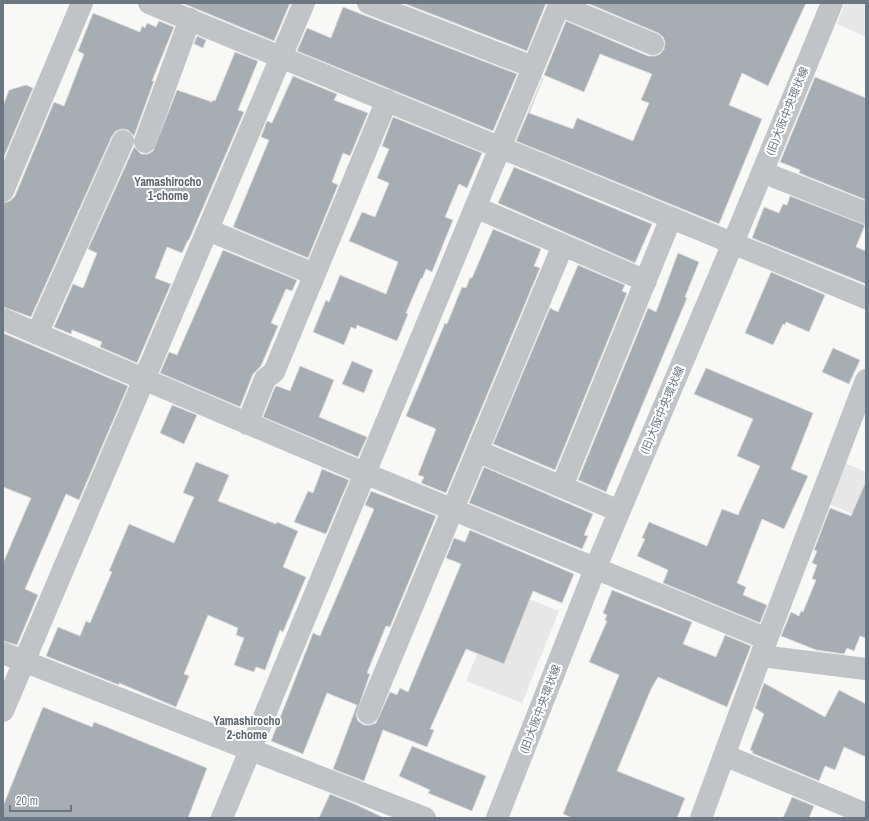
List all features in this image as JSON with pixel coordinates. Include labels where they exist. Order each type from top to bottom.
[{"type":"street","points":[[3,191],[82,3]]},
{"type":"street","points":[[149,3],[281,56],[866,298]]},
{"type":"street","points":[[3,711],[304,3]]},
{"type":"street","points":[[368,3],[533,67]]},
{"type":"street","name":"(旧)大阪中央環状線","points":[[497,818],[595,569],[733,243],[832,3]]},
{"type":"street","points":[[222,818],[559,4],[653,44]]},
{"type":"street","points":[[145,142],[190,19]]},
{"type":"street","points":[[246,424],[265,379],[274,372],[387,100]]},
{"type":"street","points":[[37,334],[123,141]]},
{"type":"street","points":[[762,172],[866,214]]},
{"type":"street","points":[[475,206],[646,281]]},
{"type":"street","points":[[562,486],[672,218]]},
{"type":"street","points":[[208,230],[314,274]]},
{"type":"street","points":[[368,712],[564,245]]},
{"type":"street","points":[[3,319],[246,424],[595,569],[764,647],[865,666]]},
{"type":"street","points":[[701,818],[764,647],[866,380]]},
{"type":"street","points":[[477,451],[562,486],[619,512]]},
{"type":"street","points":[[3,653],[425,818]]},
{"type":"street","points":[[724,755],[866,814]]},
{"type":"shaded area","points":[[845,3],[866,3],[866,37],[837,24]]},
{"type":"shaded area","points":[[845,463],[866,472],[866,520],[827,503]]},
{"type":"shaded area","points":[[503,589],[559,611],[522,703],[466,681]]},
{"type":"building","points":[[182,3],[290,3],[274,41]]},
{"type":"building","points":[[403,3],[546,3],[527,51]]},
{"type":"building","points":[[587,3],[806,3],[768,86],[742,73],[729,105],[762,119],[719,224],[516,141],[543,78],[529,113],[573,129],[577,118],[633,141],[649,103],[641,100],[652,74],[600,54],[584,92],[544,75],[566,21],[648,56],[660,54],[664,49],[665,42],[663,37],[658,33]]},
{"type":"building","points":[[343,7],[517,74],[493,131],[297,51],[307,28],[331,38]]},
{"type":"building","points":[[93,13],[140,32],[142,26],[145,28],[147,23],[156,27],[159,21],[174,27],[152,81],[154,81],[134,136],[128,130],[122,129],[116,131],[112,136],[31,317],[3,307],[3,203],[10,201],[15,196],[54,102],[64,106],[84,54],[78,51]]},
{"type":"building","points":[[197,36],[206,40],[203,48],[194,44]]},
{"type":"building","points":[[235,52],[258,61],[238,110],[244,112],[182,253],[167,247],[155,278],[171,284],[137,363],[100,347],[102,342],[72,330],[71,334],[54,327],[73,284],[83,288],[97,253],[88,249],[134,147],[141,154],[148,154],[153,151],[177,90],[212,102],[213,100],[215,101]]},
{"type":"building","points":[[293,76],[337,94],[334,100],[368,113],[350,156],[343,153],[332,182],[338,185],[308,258],[233,227],[269,140],[261,137],[267,121],[272,123]]},
{"type":"building","points":[[815,77],[866,98],[866,200],[799,173],[800,170],[780,162]]},
{"type":"building","points":[[26,85],[33,88],[3,159],[3,106],[9,90]]},
{"type":"building","points":[[393,117],[482,153],[467,188],[459,184],[445,217],[453,220],[432,272],[426,269],[422,279],[421,278],[406,313],[408,314],[397,341],[357,325],[356,329],[351,327],[344,345],[313,332],[326,300],[329,302],[340,275],[386,294],[398,262],[349,241],[362,212],[375,217],[389,183],[377,178],[389,149],[382,146]]},
{"type":"building","points":[[514,167],[652,224],[635,263],[498,203]]},
{"type":"building","points":[[790,196],[865,225],[856,247],[866,251],[866,284],[752,238],[764,207],[779,213],[783,204],[787,205]]},
{"type":"building","points":[[493,229],[541,249],[534,266],[540,268],[446,493],[421,483],[424,477],[418,475],[436,429],[406,416],[445,323],[447,324],[462,287],[466,288],[470,278],[472,278]]},
{"type":"building","points":[[223,250],[297,280],[292,291],[286,289],[271,323],[278,326],[261,366],[253,374],[240,407],[160,373],[169,352],[177,355]]},
{"type":"building","points":[[678,253],[699,262],[685,297],[687,298],[606,492],[578,480],[648,308],[656,312]]},
{"type":"building","points":[[578,265],[625,285],[622,291],[627,293],[555,470],[493,444],[550,308],[558,312]]},
{"type":"building","points":[[771,272],[825,295],[809,332],[786,322],[785,325],[783,324],[773,345],[745,333]]},
{"type":"building","points":[[3,333],[128,386],[79,500],[66,494],[25,589],[38,595],[17,645],[3,641],[3,563],[31,498],[3,487]]},
{"type":"building","points":[[833,348],[860,360],[849,384],[822,372]]},
{"type":"building","points":[[352,361],[373,370],[364,393],[342,384]]},
{"type":"building","points":[[300,366],[334,380],[319,417],[367,437],[358,457],[263,417],[275,387],[277,386],[290,391]]},
{"type":"building","points":[[706,368],[813,413],[791,469],[808,476],[784,529],[762,519],[737,583],[746,587],[743,595],[767,605],[760,623],[663,583],[668,570],[637,556],[645,539],[642,538],[649,522],[707,546],[722,509],[738,515],[760,466],[737,456],[753,419],[694,394]]},
{"type":"building","points":[[172,405],[197,415],[184,444],[160,433]]},
{"type":"building","points":[[196,462],[229,475],[218,501],[298,531],[283,567],[306,577],[283,632],[280,630],[265,670],[256,667],[254,672],[234,665],[244,638],[236,635],[238,628],[208,615],[184,674],[189,676],[176,707],[119,683],[119,685],[46,656],[58,627],[80,636],[86,621],[90,623],[112,572],[109,571],[129,524],[174,543],[194,497],[183,493]]},
{"type":"building","points":[[484,467],[593,514],[584,535],[588,536],[582,549],[469,503]]},
{"type":"building","points":[[322,469],[349,480],[326,534],[294,522],[308,491],[313,493]]},
{"type":"building","points":[[866,481],[866,638],[860,636],[854,651],[847,648],[844,654],[816,650],[781,636],[791,612],[799,616],[801,611],[803,612],[816,580],[812,579],[817,565],[812,563],[817,551],[814,550],[830,508],[851,516]]},
{"type":"building","points":[[371,491],[436,516],[390,627],[386,626],[367,673],[370,674],[356,714],[358,721],[364,725],[376,723],[390,692],[397,695],[400,688],[408,692],[461,564],[446,558],[454,538],[465,542],[470,530],[574,574],[562,603],[533,591],[504,664],[466,649],[430,729],[434,730],[427,747],[383,730],[364,781],[333,769],[357,705],[327,693],[303,754],[271,741],[313,633],[320,636],[374,509],[365,505]]},
{"type":"building","points":[[612,590],[692,622],[683,644],[716,657],[725,635],[751,646],[727,707],[658,677],[651,689],[617,771],[685,798],[677,818],[572,818],[563,814],[619,675],[589,662],[607,621],[605,620],[607,615],[603,613]]},
{"type":"building","points":[[764,683],[825,717],[839,690],[866,704],[866,757],[844,747],[835,770],[825,766],[819,781],[752,753],[753,751],[750,750],[764,714],[755,708]]},
{"type":"building","points":[[43,707],[92,727],[94,722],[207,768],[188,818],[3,818],[3,806]]},
{"type":"building","points":[[412,746],[486,776],[472,811],[428,793],[430,790],[399,776]]},
{"type":"building","points":[[330,794],[355,804],[384,818],[319,818]]},
{"type":"building","points":[[792,797],[814,806],[809,818],[783,818]]},
{"type":"district","name":"Yamashirocho 1-chome","points":[[168,189]]},
{"type":"district","name":"Yamashirocho 2-chome","points":[[247,728]]}]
